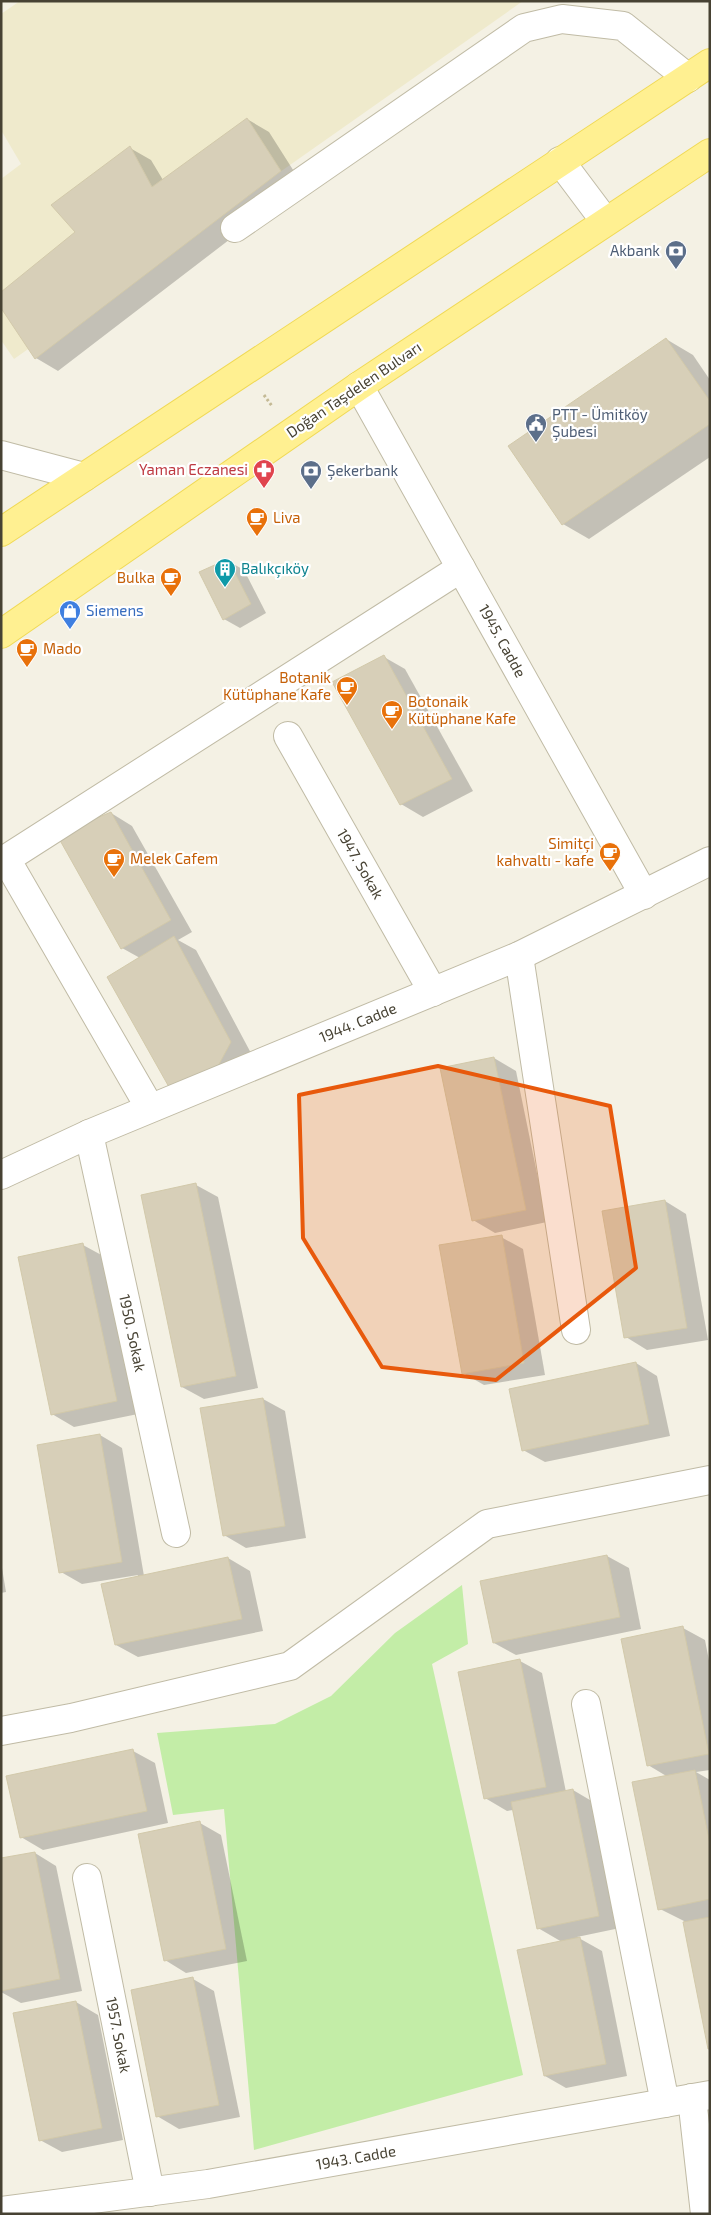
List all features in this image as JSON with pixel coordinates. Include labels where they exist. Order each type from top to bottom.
[{"type":"main road","points":[[1,532],[699,70]]},
{"type":"main road","name":"Doğan Taşdelen Bulvarı","points":[[1,634],[359,386],[710,153]]},
{"type":"street","points":[[235,228],[524,28],[562,18],[623,26],[699,70]]},
{"type":"street","points":[[560,161],[605,221]]},
{"type":"street","name":"1945. Cadde","points":[[359,386],[644,895]]},
{"type":"street","points":[[1,455],[84,477]]},
{"type":"street","points":[[150,1108],[6,859],[460,568]]},
{"type":"street","name":"1947. Sokak","points":[[288,736],[433,992]]},
{"type":"street","name":"1944. Cadde","points":[[1,1175],[150,1108],[519,956],[710,861]]},
{"type":"street","points":[[519,956],[576,1330]]},
{"type":"street","name":"1950. Sokak","points":[[89,1134],[176,1533]]},
{"type":"street","points":[[1,1731],[71,1718],[290,1666],[486,1524],[710,1480]]},
{"type":"street","points":[[586,1704],[665,2104]]},
{"type":"street","name":"1957. Sokak","points":[[87,1878],[150,2192]]},
{"type":"street","points":[[701,2097],[705,2214]]},
{"type":"street","name":"1943. Cadde","points":[[1,2211],[208,2184],[701,2097]]},
{"type":"path","points":[[245,370],[292,432]]},
{"type":"highlighted area","points":[[438,1066],[610,1106],[636,1268],[496,1380],[382,1367],[303,1238],[299,1095]]},
{"type":"shaded area","points":[[20,1],[523,1],[14,359],[1,340],[1,179],[21,164],[1,130],[1,14]]},
{"type":"green space","points":[[462,1585],[468,1644],[432,1664],[523,2075],[254,2150],[224,1809],[173,1815],[157,1733],[275,1724],[331,1696],[395,1633]]},
{"type":"building","points":[[247,118],[281,171],[35,359],[1,308],[1,292],[75,232],[51,205],[130,146],[152,187]]},
{"type":"building","points":[[666,338],[710,401],[710,424],[562,525],[508,446]]},
{"type":"building","name":"Balıkçıköy","points":[[228,559],[251,604],[223,620],[199,572]]},
{"type":"building","name":"Botonaik Kütüphane Kafe","points":[[384,655],[452,779],[400,805],[332,682]]},
{"type":"building","name":"Melek Cafem","points":[[111,812],[171,920],[121,949],[57,835]]},
{"type":"building","points":[[174,936],[231,1042],[217,1068],[169,1087],[107,977]]},
{"type":"building","points":[[494,1057],[526,1210],[472,1221],[440,1068]]},
{"type":"building","points":[[196,1183],[236,1376],[181,1387],[141,1195]]},
{"type":"building","points":[[665,1200],[687,1328],[624,1338],[602,1211]]},
{"type":"building","points":[[502,1235],[524,1363],[462,1374],[439,1245]]},
{"type":"building","points":[[83,1243],[117,1401],[51,1415],[18,1257]]},
{"type":"building","points":[[636,1362],[649,1424],[522,1451],[509,1389]]},
{"type":"building","points":[[263,1398],[285,1526],[223,1536],[200,1408]]},
{"type":"building","points":[[100,1434],[122,1562],[59,1573],[37,1445]]},
{"type":"building","points":[[607,1555],[620,1617],[493,1643],[480,1581]]},
{"type":"building","points":[[228,1557],[242,1619],[115,1645],[101,1584]]},
{"type":"building","points":[[683,1626],[709,1754],[647,1766],[621,1639]]},
{"type":"building","points":[[520,1659],[546,1787],[484,1799],[458,1672]]},
{"type":"building","points":[[133,1749],[147,1811],[20,1838],[6,1776]]},
{"type":"building","points":[[695,1770],[710,1844],[710,1899],[658,1910],[632,1782]]},
{"type":"building","points":[[573,1789],[599,1916],[537,1929],[511,1802]]},
{"type":"building","points":[[200,1821],[226,1949],[164,1961],[138,1834]]},
{"type":"building","points":[[35,1852],[60,1979],[1,1991],[1,1858]]},
{"type":"building","points":[[710,1917],[710,2049],[708,2049],[683,1922]]},
{"type":"building","points":[[580,1937],[606,2064],[544,2076],[517,1950]]},
{"type":"building","points":[[193,1977],[219,2105],[156,2117],[131,1990]]},
{"type":"building","points":[[76,2001],[102,2128],[39,2141],[13,2013]]},
{"type":"place","name":"Akbank","points":[[676,270]]},
{"type":"place","name":"PTT - Ümitköy Şubesi","points":[[536,443]]},
{"type":"place","name":"Yaman Eczanesi","points":[[264,489]]},
{"type":"place","name":"Şekerbank","points":[[311,490]]},
{"type":"place","name":"Liva","points":[[257,537]]},
{"type":"place","name":"Balıkçıköy","points":[[225,588]]},
{"type":"place","name":"Bulka","points":[[171,597]]},
{"type":"place","name":"Siemens","points":[[70,630]]},
{"type":"place","name":"Mado","points":[[27,668]]},
{"type":"place","name":"Botanik Kütüphane Kafe","points":[[347,706]]},
{"type":"place","name":"Botonaik Kütüphane Kafe","points":[[392,730]]},
{"type":"place","name":"Simitçi kahvaltı - kafe","points":[[610,872]]},
{"type":"place","name":"Melek Cafem","points":[[114,878]]}]
